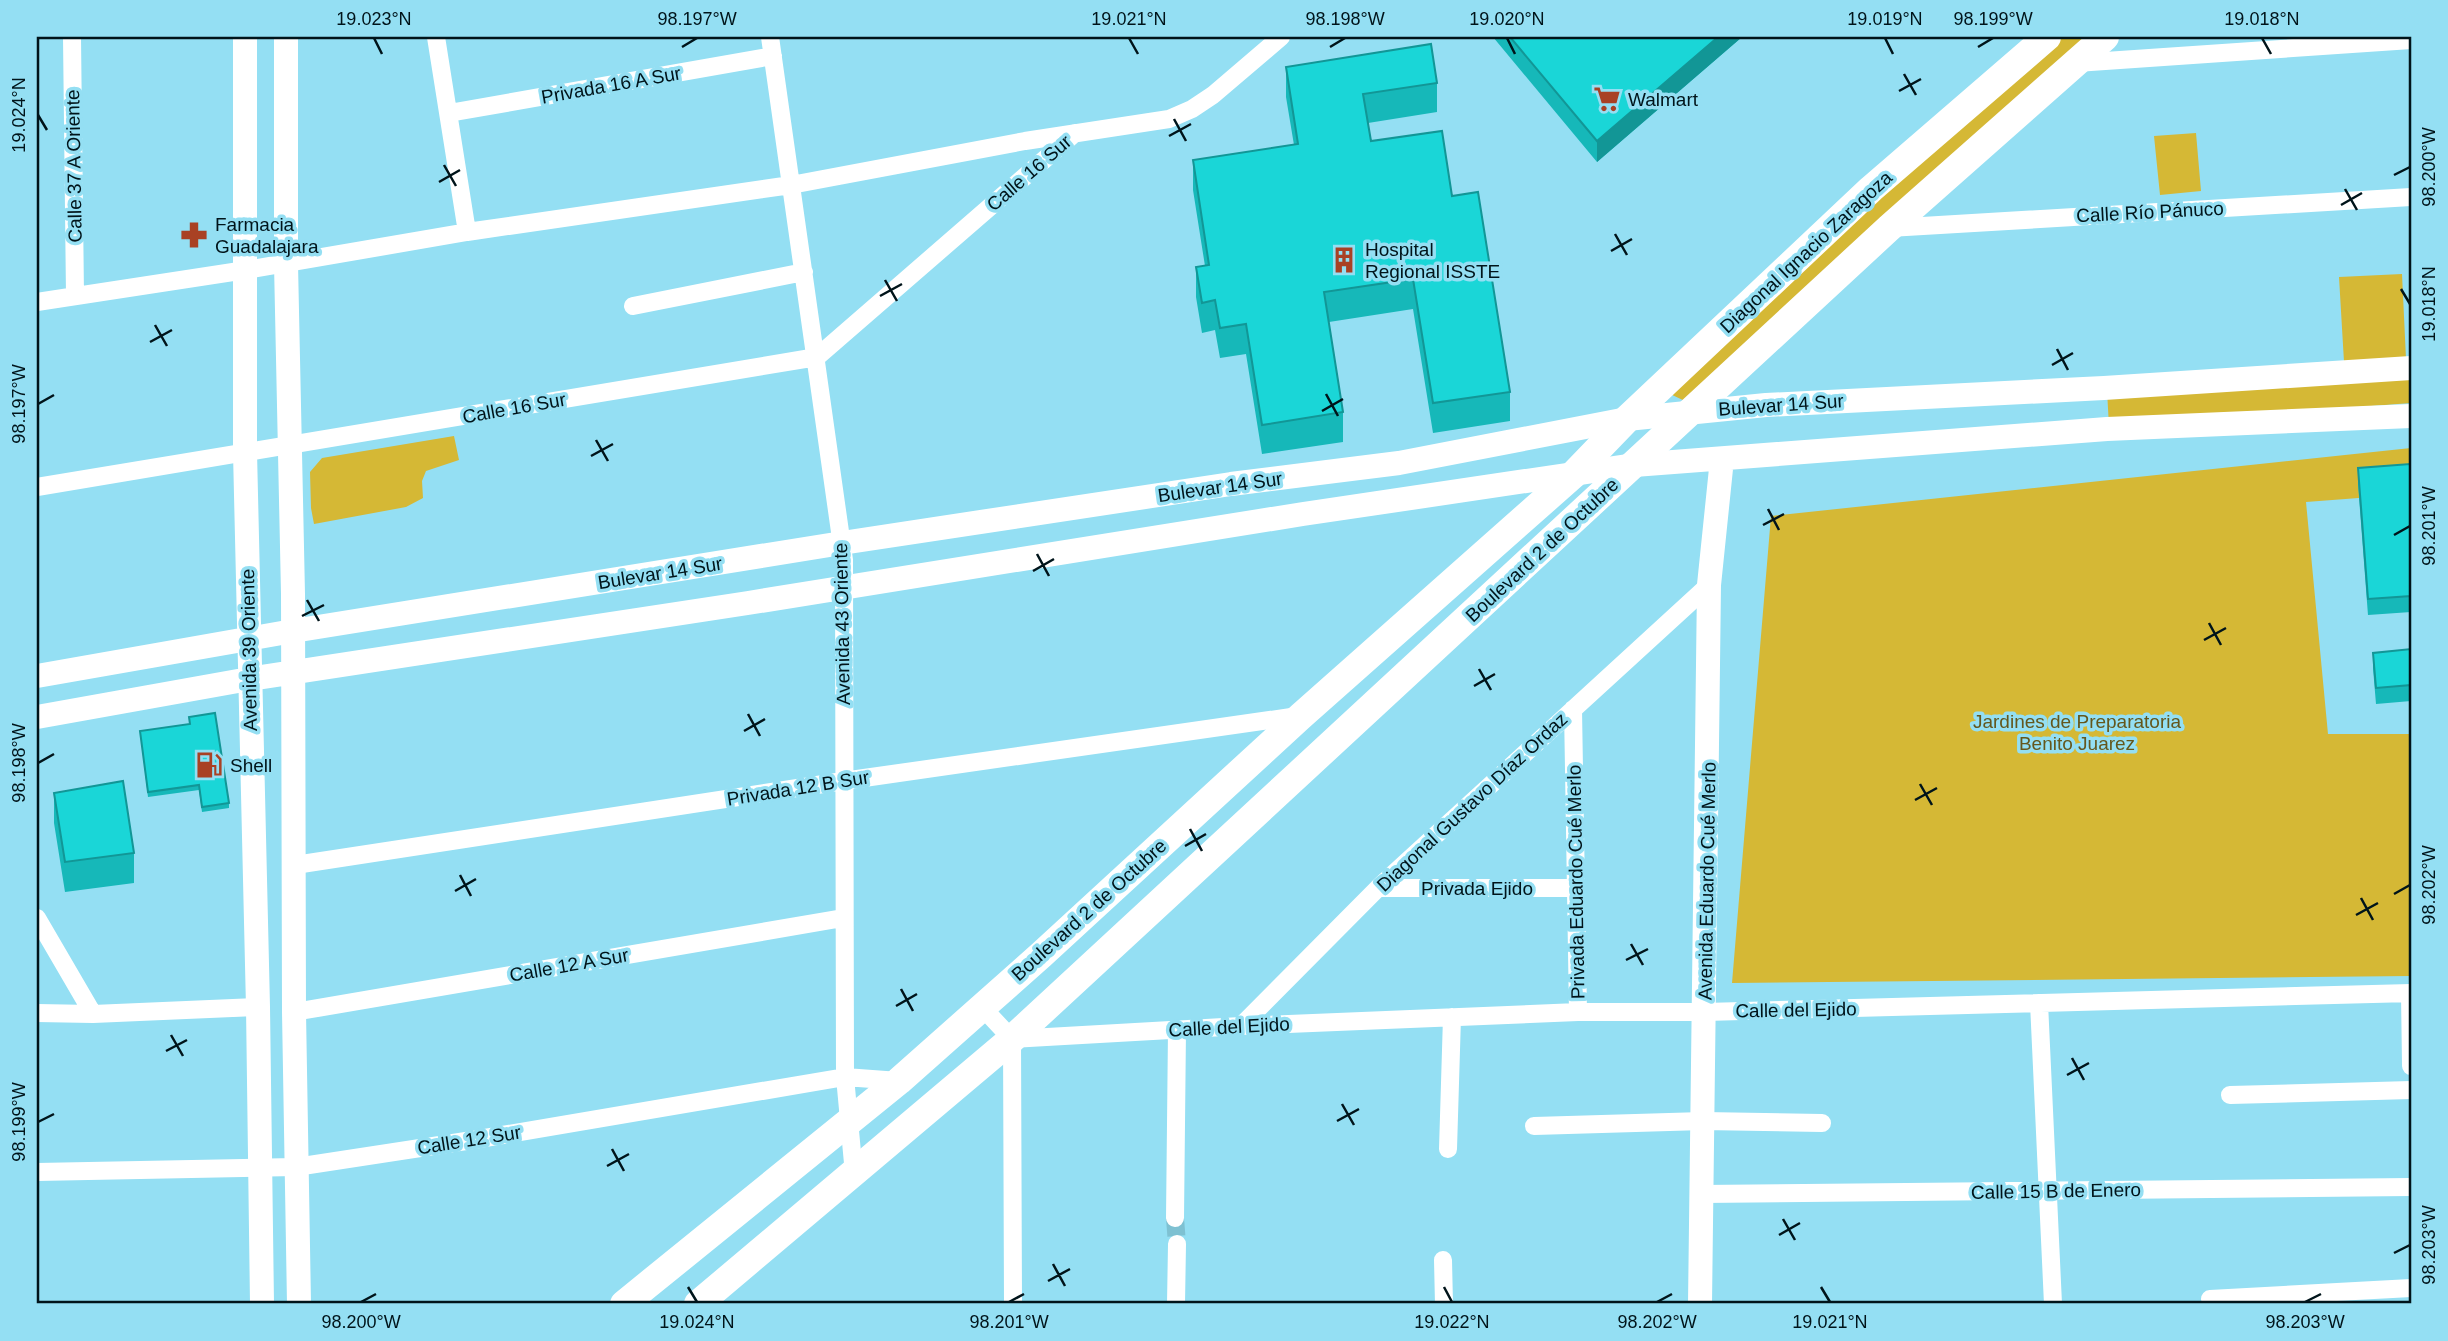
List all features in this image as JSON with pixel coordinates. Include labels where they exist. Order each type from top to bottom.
[{"type":"main road","name":"Avenida 39 Oriente","points":[[245,37],[245,452],[262,1304]]},
{"type":"main road","points":[[286,37],[286,264],[293,631],[294,1012],[299,1304]]},
{"type":"main road","name":"Diagonal Ignacio Zaragoza","points":[[1573,475],[1628,419],[1871,190],[2047,37]]},
{"type":"main road","name":"Diagonal Ignacio Zaragoza","points":[[1634,465],[1889,228],[2105,37]]},
{"type":"main road","name":"Bulevar 14 Sur","points":[[37,676],[293,631],[842,543],[1231,484],[1399,463],[1628,419],[1691,411],[2411,368]]},
{"type":"main road","name":"Bulevar 14 Sur","points":[[37,717],[249,678],[1634,465],[2106,429],[2411,416]]},
{"type":"main road","name":"Avenida Eduardo Cué Merlo","points":[[1700,1304],[1706,1012],[1709,585],[1723,459]]},
{"type":"main road","name":"Boulevard 2 de Octubre","points":[[698,1304],[1013,1040],[1634,465]]},
{"type":"main road","name":"Boulevard 2 de Octubre","points":[[624,1304],[899,1080],[1041,955],[1301,716],[1573,475]]},
{"type":"street","name":"Calle 37 A Oriente","points":[[72,37],[75,296]]},
{"type":"street","points":[[436,37],[467,232]]},
{"type":"street","name":"Avenida 43 Oriente","points":[[770,37],[842,543],[845,1076],[854,1174]]},
{"type":"street","points":[[1076,133],[1169,119],[1192,109],[1213,95],[1281,37]]},
{"type":"street","points":[[2076,63],[2411,40]]},
{"type":"street","name":"Privada 16 A Sur","points":[[449,113],[773,56]]},
{"type":"street","name":"Calle 16 Sur","points":[[37,302],[246,271],[467,232],[791,185],[1076,133]]},
{"type":"street","name":"Calle 16 Sur","points":[[37,487],[817,357],[1076,133]]},
{"type":"street","name":"Calle Río Pánuco","points":[[1889,228],[2411,197]]},
{"type":"street","points":[[633,306],[804,272]]},
{"type":"street","name":"Diagonal Gustavo Díaz Ordaz","points":[[1241,1026],[1378,888],[1709,585]]},
{"type":"street","name":"Privada Eduardo Cué Merlo","points":[[1573,709],[1578,1012]]},
{"type":"street","name":"Privada 12 B Sur","points":[[295,865],[843,781],[1301,716]]},
{"type":"street","name":"Privada Ejido","points":[[1378,888],[1576,888]]},
{"type":"street","points":[[37,918],[93,1014]]},
{"type":"street","name":"Calle 12 A Sur","points":[[294,1012],[843,918]]},
{"type":"street","points":[[2411,993],[2411,1066]]},
{"type":"street","name":"Calle del Ejido","points":[[1013,1040],[1241,1026],[1578,1012],[1706,1012],[2411,993]]},
{"type":"street","points":[[2039,1003],[2053,1304]]},
{"type":"street","points":[[981,1006],[1013,1040],[1013,1304]]},
{"type":"street","points":[[37,1013],[93,1014],[258,1007]]},
{"type":"street","points":[[1448,1149],[1452,1017]]},
{"type":"street","points":[[1175,1217],[1177,1030]]},
{"type":"street","name":"Calle 12 Sur","points":[[37,1172],[296,1167],[479,1139],[845,1076],[899,1080]]},
{"type":"street","points":[[2230,1095],[2411,1090]]},
{"type":"street","points":[[1534,1126],[1703,1121],[1822,1123]]},
{"type":"street","name":"Calle 15 B de Enero","points":[[1701,1194],[2411,1187]]},
{"type":"street","points":[[1176,1304],[1177,1244]]},
{"type":"street","points":[[1444,1260],[1444,1304]]},
{"type":"street","points":[[2210,1299],[2411,1288]]},
{"type":"green space","points":[[2055,37],[2099,37],[1687,402],[1668,393]]},
{"type":"green space","points":[[2196,133],[2201,191],[2160,195],[2154,136]]},
{"type":"green space","points":[[2402,274],[2406,359],[2344,362],[2339,277]]},
{"type":"green space","points":[[2411,379],[2411,403],[2109,426],[2107,391]]},
{"type":"green space","points":[[454,436],[459,460],[426,471],[422,481],[423,498],[406,507],[314,524],[310,472],[322,458]]},
{"type":"green space","name":"Jardines de Preparatoria Benito Juarez","points":[[2411,448],[2411,494],[2306,502],[2328,734],[2411,734],[2411,976],[1732,983],[1771,516]]},
{"type":"building","name":"Walmart","points":[[1510,37],[1718,37],[1597,141]]},
{"type":"building","name":"Hospital Regional ISSTE","points":[[1431,44],[1437,83],[1363,94],[1371,141],[1442,131],[1452,196],[1478,192],[1510,392],[1433,403],[1413,279],[1324,292],[1343,412],[1262,425],[1246,324],[1220,328],[1215,300],[1202,303],[1196,267],[1209,265],[1193,160],[1298,144],[1286,67]]},
{"type":"building","points":[[2410,464],[2411,596],[2368,599],[2358,468]]},
{"type":"building","points":[[2411,649],[2411,685],[2376,688],[2373,653]]},
{"type":"building","points":[[215,713],[229,803],[202,807],[199,785],[148,792],[140,731],[190,724],[189,717]]},
{"type":"building","points":[[123,781],[134,853],[65,862],[54,793]]},
{"type":"tunnel","points":[[1175,1218],[1177,1244]]},
{"type":"place","name":"Walmart","points":[[1607,99]]},
{"type":"place","name":"Farmacia Guadalajara","points":[[194,235]]},
{"type":"place","name":"Hospital Regional ISSTE","points":[[1344,260]]},
{"type":"place","name":"Shell","points":[[209,765]]}]
